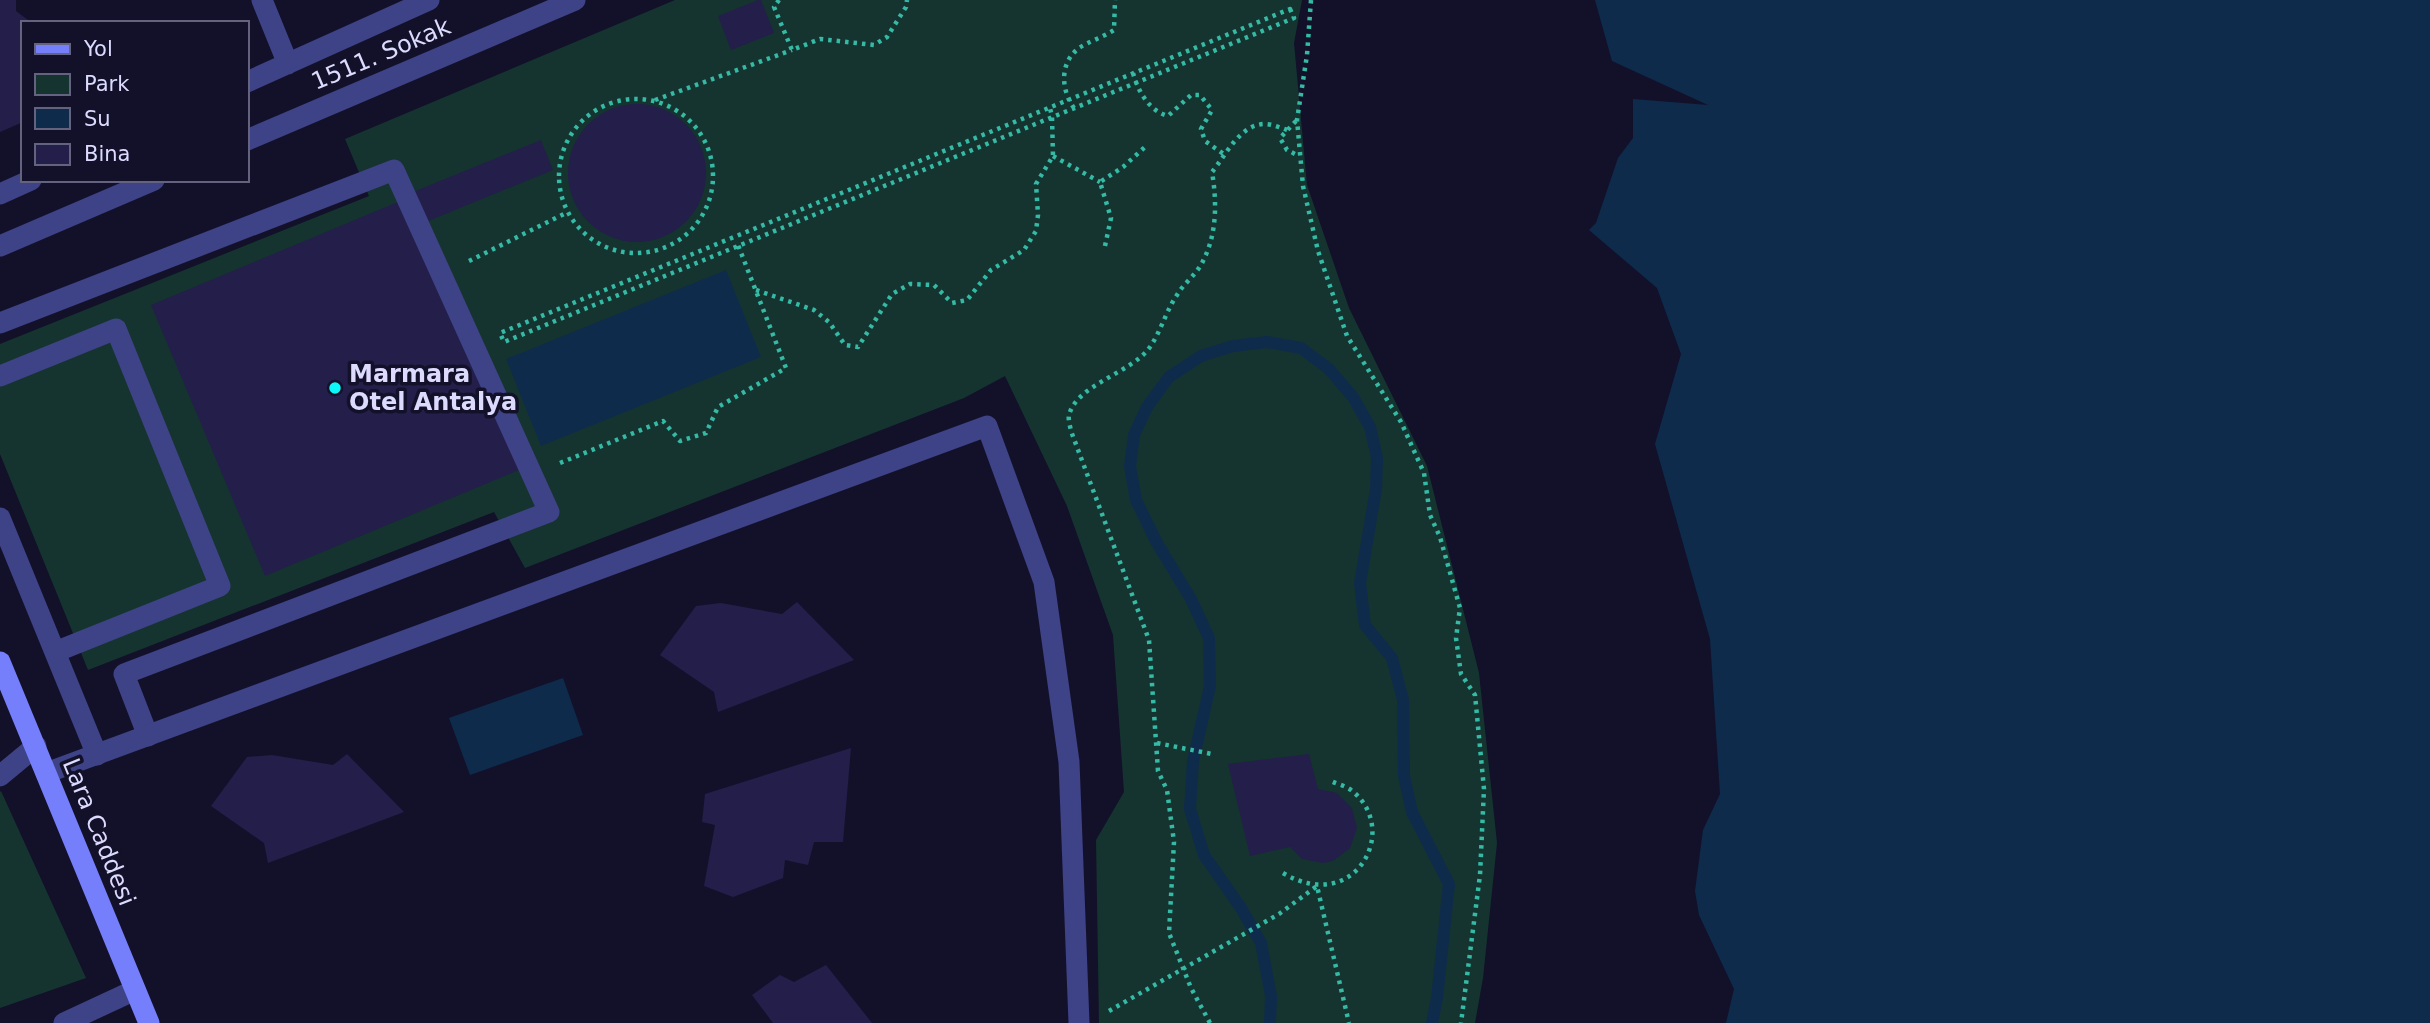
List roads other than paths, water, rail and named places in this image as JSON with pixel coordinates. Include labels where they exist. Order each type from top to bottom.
[{"type":"street","points":[[262,0],[288,64]]},
{"type":"street","points":[[248,82],[429,0]]},
{"type":"street","name":"1511. Sokak","points":[[248,141],[575,0]]},
{"type":"street","points":[[0,323],[394,170],[550,512],[124,674],[148,736]]},
{"type":"street","points":[[0,194],[27,182]]},
{"type":"street","points":[[0,246],[149,182]]},
{"type":"street","points":[[0,376],[116,329],[220,586],[55,652]]},
{"type":"street","points":[[46,773],[987,426],[1044,582],[1069,762],[1089,1020]]},
{"type":"street","points":[[0,518],[97,755]]},
{"type":"street","name":"Lara Caddesi","points":[[0,662],[149,1023]]},
{"type":"street","points":[[0,776],[36,746]]},
{"type":"street","points":[[64,1023],[135,990]]},
{"type":"water","points":[[1595,0],[2430,0],[2430,1023],[1726,1023],[1734,989],[1699,915],[1695,891],[1703,830],[1720,794],[1710,639],[1655,444],[1681,354],[1657,288],[1589,230],[1596,223],[1618,158],[1633,138],[1633,99],[1708,105],[1612,61]]},
{"type":"water","points":[[726,270],[761,357],[541,446],[506,359]]},
{"type":"water","points":[[563,678],[583,735],[470,775],[449,718]]},
{"type":"waterway","points":[[1270,1023],[1271,996],[1261,943],[1241,908],[1204,855],[1190,809],[1193,761],[1210,686],[1209,638],[1191,599],[1157,543],[1136,500],[1130,466],[1134,435],[1147,407],[1169,377],[1201,356],[1233,346],[1267,342],[1301,348],[1329,369],[1353,397],[1370,427],[1377,457],[1376,489],[1360,583],[1365,625],[1392,658],[1403,700],[1404,776],[1412,812],[1449,884],[1432,1023]]},
{"type":"place","name":"Marmara Otel Antalya","points":[[335,388]]}]
